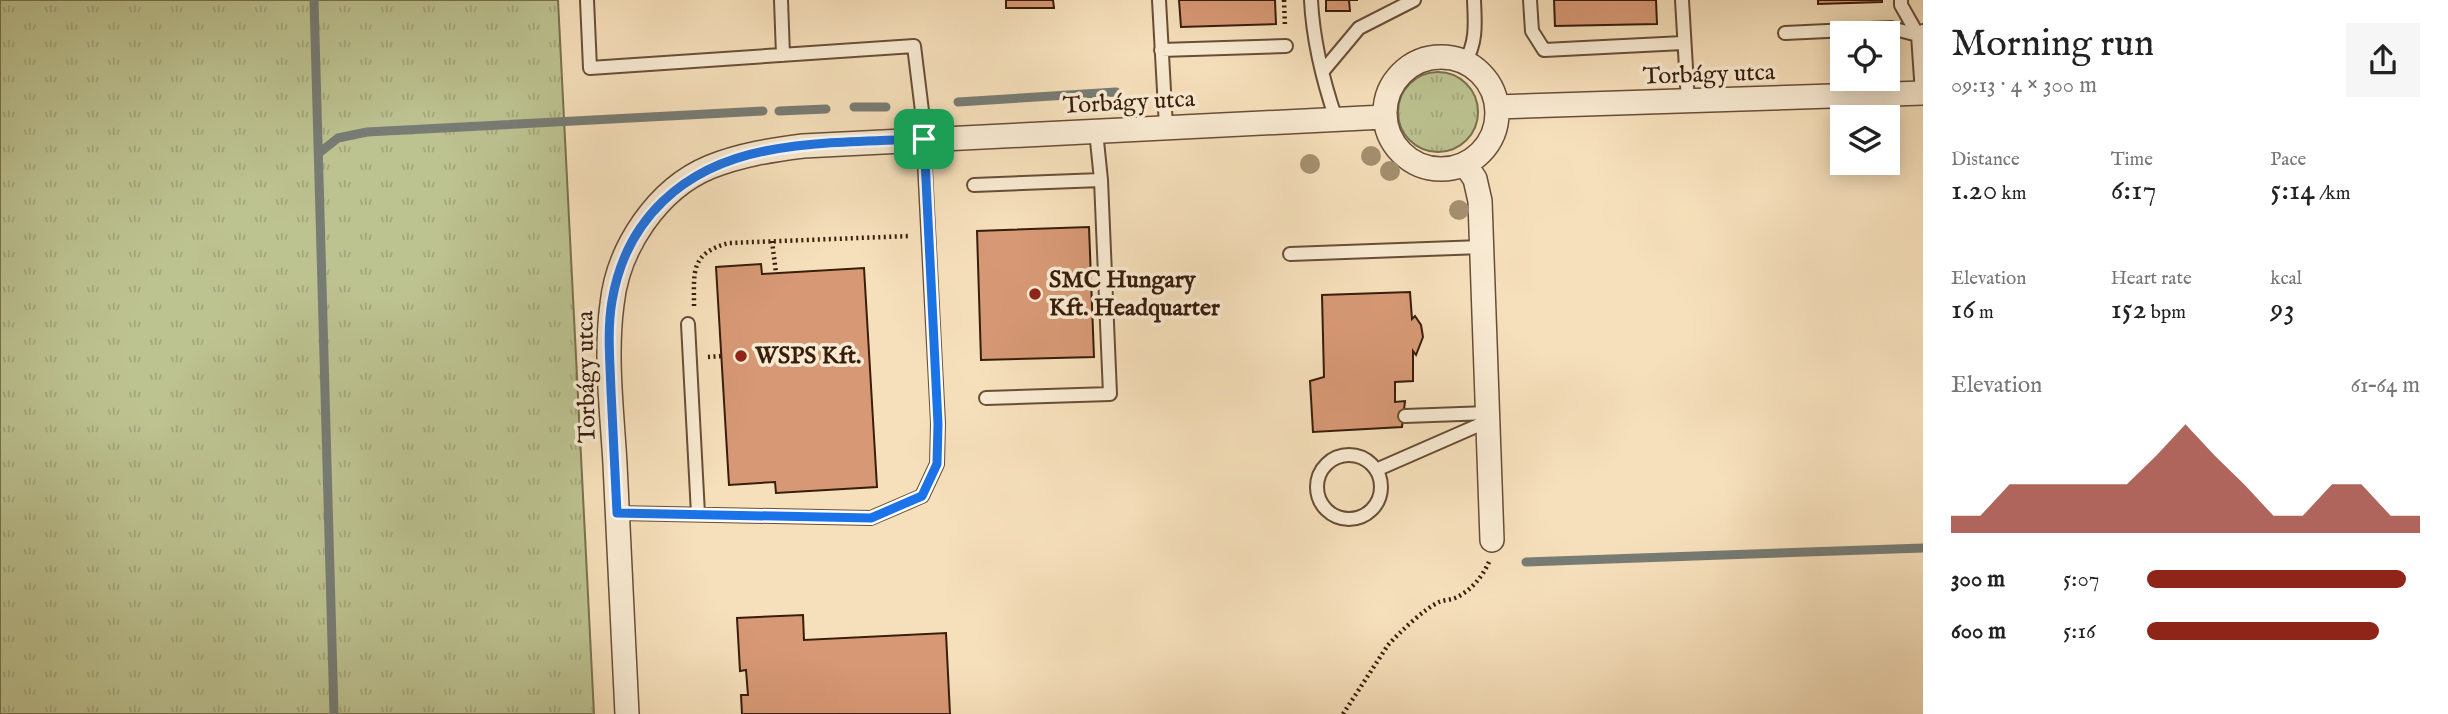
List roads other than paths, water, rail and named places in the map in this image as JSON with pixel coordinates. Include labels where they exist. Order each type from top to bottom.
[{"type":"street","points":[[1442,56],[1465,62],[1480,73],[1491,89],[1497,107],[1496,124],[1490,141],[1479,155],[1465,164],[1444,170],[1422,167],[1403,156],[1390,138],[1384,117],[1387,94],[1399,74],[1419,61],[1442,56]]},
{"type":"street","name":"Torbágy utca","points":[[1497,107],[1923,93]]},
{"type":"street","name":"Torbágy utca","points":[[627,714],[610,368],[612,302],[628,249],[642,225],[658,205],[681,185],[708,168],[765,151],[847,142],[1384,117]]},
{"type":"street","points":[[1465,164],[1478,187],[1492,540]]},
{"type":"lane","points":[[587,0],[590,68],[914,46],[924,139],[938,424],[937,464],[922,496],[871,518],[617,513]]},
{"type":"lane","points":[[780,0],[783,55]]},
{"type":"lane","points":[[1159,0],[1167,127]]},
{"type":"lane","points":[[1311,0],[1312,23],[1336,119]]},
{"type":"lane","points":[[1323,71],[1359,28],[1414,0]]},
{"type":"lane","points":[[1465,62],[1476,32],[1474,0]]},
{"type":"lane","points":[[1530,0],[1532,31],[1544,50],[1684,43]]},
{"type":"lane","points":[[1682,0],[1688,102]]},
{"type":"lane","points":[[1900,0],[1920,33],[1923,93]]},
{"type":"lane","points":[[1786,33],[1891,28],[1920,33]]},
{"type":"lane","points":[[1161,50],[1286,46]]},
{"type":"lane","points":[[986,398],[1110,394],[1101,180],[1096,131]]},
{"type":"lane","points":[[974,185],[1101,180]]},
{"type":"lane","points":[[1290,254],[1482,247]]},
{"type":"lane","points":[[688,324],[698,514]]},
{"type":"lane","points":[[1405,416],[1488,417]]},
{"type":"lane","points":[[1376,470],[1460,435],[1488,417]]},
{"type":"lane","points":[[1350,455],[1362,458],[1376,470],[1382,487],[1380,499],[1373,510],[1363,517],[1349,520],[1335,517],[1324,509],[1318,496],[1317,482],[1328,462],[1339,456],[1350,455]]},
{"type":"waterway","points":[[314,0],[334,714]]},
{"type":"waterway","points":[[958,102],[1116,92]]},
{"type":"waterway","points":[[854,107],[886,107]]},
{"type":"waterway","points":[[779,111],[826,109]]},
{"type":"waterway","points":[[319,153],[338,138],[367,132],[763,111]]},
{"type":"waterway","points":[[1526,562],[1923,548]]},
{"type":"place","name":"SMC Hungary Kft. Headquarter","points":[[1035,294]]},
{"type":"place","name":"WSPS Kft.","points":[[741,356]]}]
